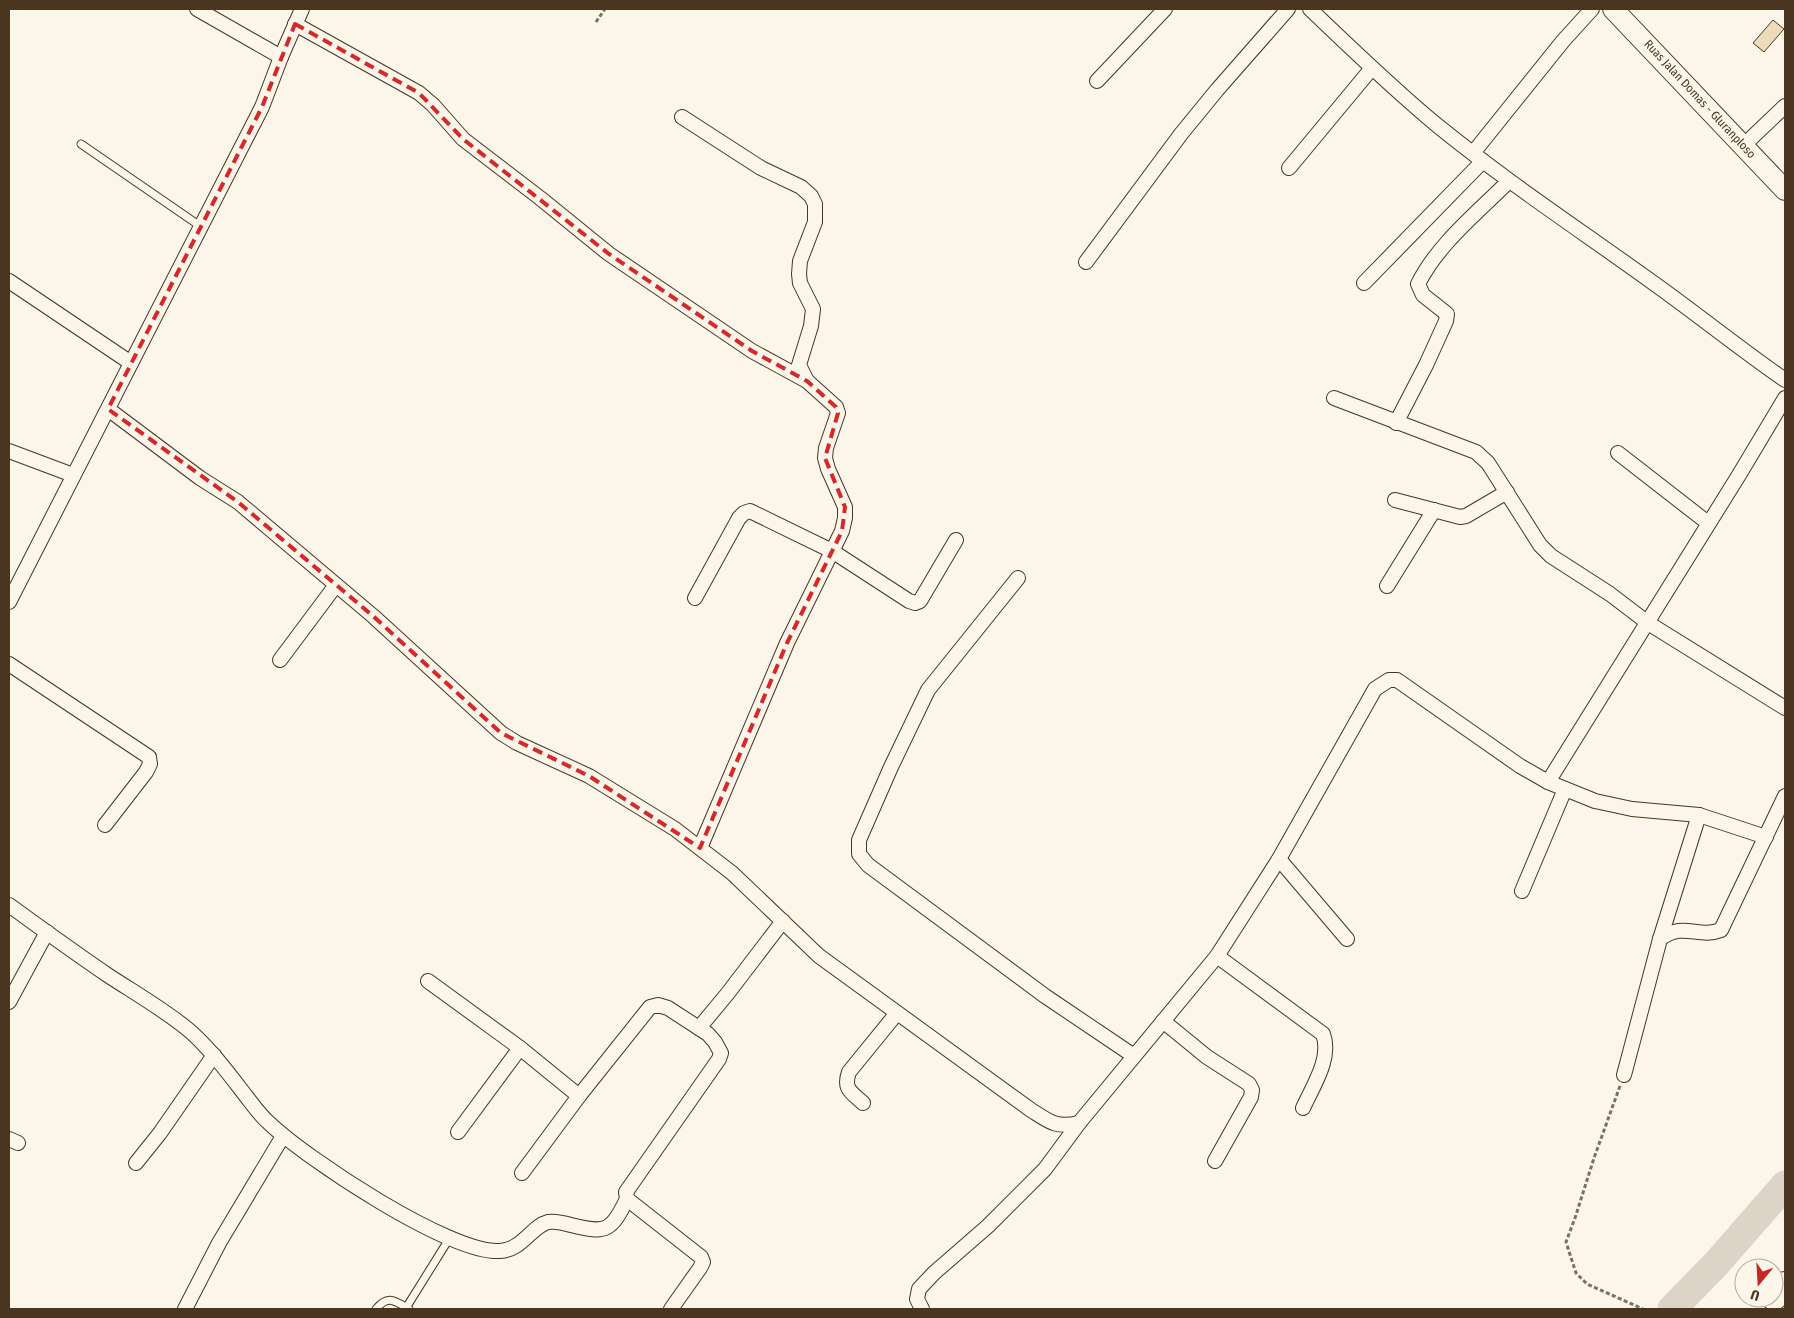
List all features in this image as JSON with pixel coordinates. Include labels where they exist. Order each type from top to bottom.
[{"type":"main road","name":"Ruas Jalan Domas - Gluranploso","points":[[1613,9],[1785,190]]},
{"type":"street","points":[[197,9],[281,57]]},
{"type":"street","points":[[9,602],[262,107],[302,9]]},
{"type":"street","points":[[1097,81],[1165,9]]},
{"type":"street","points":[[1086,262],[1181,134],[1288,9]]},
{"type":"street","points":[[1310,9],[1372,68],[1478,157],[1509,181],[1653,282],[1738,348],[1785,380]]},
{"type":"street","points":[[1364,283],[1478,157],[1563,40],[1592,9]]},
{"type":"street","points":[[295,24],[419,93],[433,105],[463,139],[540,198],[608,254],[752,351],[807,381],[836,407],[838,414],[826,448],[825,458],[844,507],[845,518],[842,531],[787,644],[700,848]]},
{"type":"street","points":[[1289,168],[1372,68]]},
{"type":"street","points":[[1744,145],[1785,106]]},
{"type":"street","points":[[682,117],[761,168],[801,187],[811,196],[815,204],[815,222],[800,261],[799,274],[800,283],[813,309],[811,326],[799,365],[807,381]]},
{"type":"street","points":[[1396,423],[1446,321],[1447,314],[1423,295],[1418,284],[1444,246],[1509,181]]},
{"type":"street","points":[[9,281],[131,363]]},
{"type":"street","points":[[1334,398],[1476,452],[1488,463],[1540,545],[1552,556],[1610,594],[1648,622],[1785,708]]},
{"type":"street","points":[[1548,782],[1785,398]]},
{"type":"street","points":[[108,409],[200,478],[238,502],[373,616],[501,733],[517,743],[589,776],[676,829],[732,873],[819,956],[1050,1122],[1064,1126],[1079,1124]]},
{"type":"street","points":[[9,451],[73,475]]},
{"type":"street","points":[[1618,453],[1708,523]]},
{"type":"street","points":[[1394,500],[1460,517],[1466,516],[1508,492]]},
{"type":"street","points":[[1387,586],[1434,510]]},
{"type":"street","points":[[696,598],[739,518],[744,513],[750,511],[832,551],[915,603],[920,600],[956,540]]},
{"type":"street","points":[[1018,578],[928,690],[859,840],[858,854],[868,865],[1038,990],[1134,1056]]},
{"type":"street","points":[[280,660],[336,585]]},
{"type":"street","points":[[9,664],[149,758],[150,764],[146,772],[105,826]]},
{"type":"street","points":[[922,1309],[917,1299],[919,1289],[988,1226],[1045,1169],[1079,1124],[1217,956],[1279,859],[1375,689],[1388,680],[1397,680],[1520,766],[1548,782],[1595,802],[1632,809],[1699,815],[1766,837]]},
{"type":"street","points":[[1522,891],[1565,789]]},
{"type":"street","points":[[1660,939],[1669,932],[1678,930],[1714,932],[1721,930],[1785,796]]},
{"type":"street","points":[[1624,1075],[1660,939],[1699,815]]},
{"type":"street","points":[[1279,859],[1347,939]]},
{"type":"street","points":[[9,905],[190,1031],[214,1055],[266,1121],[283,1136],[330,1169],[396,1211],[449,1238],[472,1247],[499,1251],[512,1249],[546,1222],[557,1222],[586,1229],[610,1227],[627,1199],[626,1192],[719,1059],[720,1049],[708,1034],[668,1008],[658,1005],[650,1007],[579,1096],[522,1173]]},
{"type":"street","points":[[699,1028],[783,921]]},
{"type":"street","points":[[9,1002],[47,932]]},
{"type":"street","points":[[1217,956],[1323,1034],[1327,1044],[1324,1060],[1303,1108]]},
{"type":"street","points":[[428,981],[520,1048],[579,1096]]},
{"type":"street","points":[[863,1103],[849,1090],[846,1082],[849,1072],[897,1013]]},
{"type":"street","points":[[1163,1021],[1207,1057],[1249,1084],[1252,1090],[1215,1161]]},
{"type":"street","points":[[458,1132],[520,1048]]},
{"type":"street","points":[[136,1163],[160,1133],[214,1055]]},
{"type":"street","points":[[185,1309],[219,1244],[283,1136]]},
{"type":"street","points":[[627,1199],[701,1257],[703,1262],[700,1268],[672,1309]]},
{"type":"lane","points":[[81,144],[200,226]]},
{"type":"lane","points":[[376,1309],[383,1301],[388,1299],[408,1308],[449,1238]]},
{"type":"path","points":[[596,22],[605,9]]},
{"type":"path","points":[[1624,1075],[1566,1242],[1576,1273],[1587,1284],[1643,1309]]},
{"type":"highlighted area","points":[[295,24],[419,93],[463,139],[609,254],[752,351],[807,381],[836,407],[838,413],[825,458],[845,507],[842,531],[787,643],[700,848],[589,776],[501,733],[373,616],[238,502],[108,409],[262,107]]},
{"type":"building","points":[[1773,20],[1784,29],[1764,52],[1753,43]]},
{"type":"waterway","points":[[1672,1309],[1716,1264],[1785,1185]]}]
